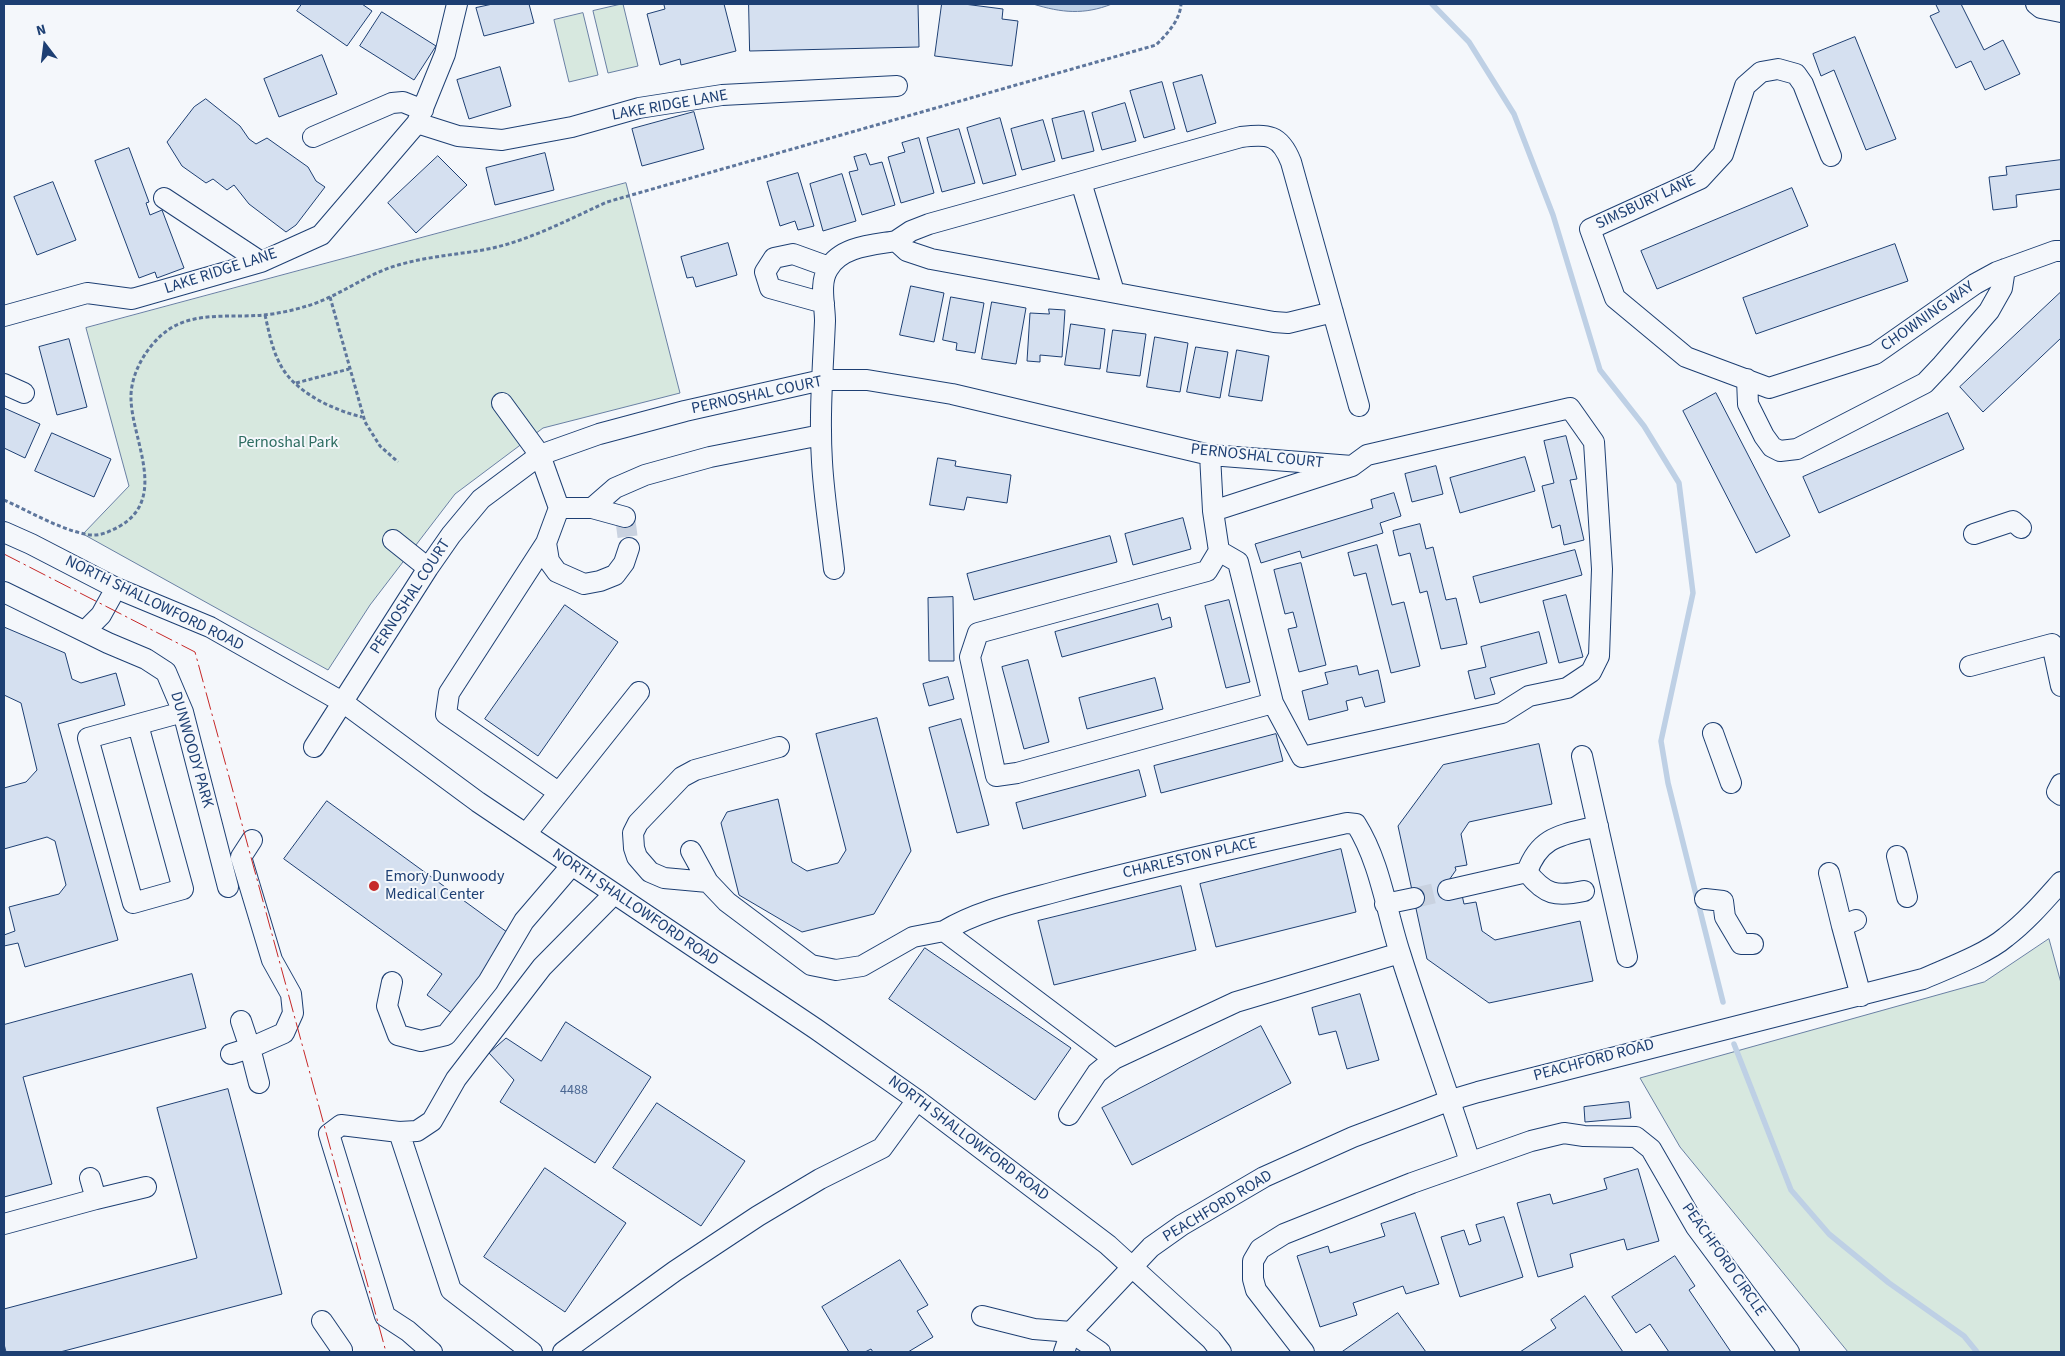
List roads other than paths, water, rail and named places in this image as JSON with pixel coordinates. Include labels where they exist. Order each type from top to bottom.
[{"type":"street","name":"LAKE RIDGE LANE","points":[[4,316],[87,293],[132,299],[261,262],[321,235],[420,117],[444,54],[457,4]]},
{"type":"street","points":[[2036,4],[2041,8],[2061,12]]},
{"type":"street","name":"SIMSBURY LANE","points":[[1756,382],[1686,357],[1615,298],[1590,229],[1700,179],[1723,154],[1745,86],[1761,72],[1778,69],[1796,74],[1803,84],[1831,156]]},
{"type":"street","name":"LAKE RIDGE LANE","points":[[420,117],[458,136],[502,140],[572,127],[639,108],[722,95],[897,86]]},
{"type":"street","points":[[313,137],[392,103],[403,102],[420,117]]},
{"type":"street","points":[[834,569],[822,464],[824,282],[829,267],[834,260],[849,251],[896,241],[911,231],[929,224],[1241,138],[1262,135],[1276,140],[1286,150],[1291,162],[1359,406]]},
{"type":"street","points":[[1081,182],[1114,292]]},
{"type":"street","points":[[164,198],[261,262]]},
{"type":"street","points":[[896,241],[908,251],[918,256],[1274,322],[1288,323],[1333,312]]},
{"type":"street","name":"CHOWNING WAY","points":[[1756,382],[1769,388],[1875,354],[1975,284],[2005,269],[2055,251],[2061,251]]},
{"type":"street","points":[[824,303],[770,288],[765,272],[774,258],[793,254],[829,267]]},
{"type":"street","points":[[1756,382],[1748,404],[1764,436],[1772,447],[1780,451],[1797,449],[1925,382],[1988,311],[2002,288],[2005,269]]},
{"type":"street","name":"PERNOSHAL COURT","points":[[314,747],[344,703],[428,568],[480,499],[540,455],[609,431],[685,411],[822,380],[867,380],[952,394],[1210,455],[1352,466]]},
{"type":"street","points":[[4,384],[24,392]]},
{"type":"street","points":[[502,403],[540,455],[559,508],[546,543],[449,692],[446,714],[558,792]]},
{"type":"street","points":[[1213,511],[1352,466],[1367,455],[1570,408],[1594,442],[1602,569],[1599,656],[1591,672],[1567,688],[1529,696],[1502,713],[1302,757],[1273,703],[1238,562],[1219,551]]},
{"type":"street","points":[[592,508],[614,488],[646,475],[710,457],[821,435]]},
{"type":"street","points":[[1210,455],[1213,511],[1219,551],[1207,571],[978,633],[970,657],[996,776],[1017,773],[1273,703]]},
{"type":"street","points":[[559,508],[592,508],[625,517]]},
{"type":"street","points":[[1974,534],[2013,521],[2021,528]]},
{"type":"street","name":"NORTH SHALLOWFORD ROAD","points":[[4,532],[116,588],[210,627],[344,703],[478,802],[808,1024],[917,1100],[1108,1244],[1211,1339],[1221,1352]]},
{"type":"street","points":[[393,540],[428,568]]},
{"type":"street","points":[[546,543],[549,561],[557,572],[584,584],[600,581],[615,575],[624,563],[629,548]]},
{"type":"street","points":[[85,631],[102,616],[116,588]]},
{"type":"street","name":"DUNWOODY PARK","points":[[4,592],[108,643],[146,659],[166,672],[183,712],[228,887]]},
{"type":"street","points":[[1970,666],[2052,644],[2061,686]]},
{"type":"street","points":[[526,834],[638,692]]},
{"type":"street","points":[[138,725],[183,889],[133,903],[88,738],[183,712]]},
{"type":"street","points":[[1713,733],[1731,783]]},
{"type":"street","points":[[708,882],[664,878],[650,872],[637,857],[633,833],[638,823],[682,777],[695,770],[779,748]]},
{"type":"street","points":[[1582,756],[1627,957]]},
{"type":"street","points":[[2061,784],[2057,792],[2061,795]]},
{"type":"street","name":"CHARLESTON PLACE","points":[[690,851],[708,882],[727,902],[811,965],[836,970],[862,966],[914,937],[944,931],[960,921],[1004,907],[1120,875],[1347,823],[1356,824],[1363,835],[1377,868],[1385,904],[1400,953],[1451,1100]]},
{"type":"street","points":[[1527,872],[1533,856],[1544,844],[1559,836],[1598,826]]},
{"type":"street","points":[[241,1051],[284,1033],[293,1013],[291,994],[272,960],[241,856],[252,840]]},
{"type":"street","points":[[1897,856],[1907,897]]},
{"type":"street","points":[[392,982],[388,1006],[398,1035],[421,1041],[446,1035],[488,982],[524,921],[572,865]]},
{"type":"street","points":[[1448,890],[1527,872]]},
{"type":"street","points":[[1527,872],[1539,887],[1552,893],[1567,894],[1584,890]]},
{"type":"street","points":[[1829,873],[1849,923],[1861,996]]},
{"type":"street","name":"PEACHFORD ROAD","points":[[1071,1332],[1151,1248],[1182,1225],[1264,1177],[1353,1136],[1451,1100],[1640,1049],[1861,996],[1923,979],[1964,961],[2005,938],[2040,906],[2061,882]]},
{"type":"street","points":[[432,1352],[408,1331],[385,1316],[330,1134],[341,1125],[399,1132],[417,1131],[432,1120],[456,1079],[542,966],[614,894]]},
{"type":"street","points":[[1385,904],[1414,898]]},
{"type":"street","points":[[1705,899],[1723,901],[1725,917],[1741,944],[1753,944]]},
{"type":"street","points":[[944,931],[1114,1059]]},
{"type":"street","points":[[1070,1115],[1098,1073],[1114,1059],[1236,1002],[1400,953]]},
{"type":"street","points":[[291,994],[310,1005]]},
{"type":"street","points":[[242,1021],[241,1051],[259,1083]]},
{"type":"street","points":[[563,1352],[675,1271],[758,1216],[820,1179],[882,1148],[917,1100]]},
{"type":"street","points":[[1451,1100],[1470,1162]]},
{"type":"street","points":[[399,1132],[450,1290],[532,1352]]},
{"type":"street","name":"PEACHFORD CIRCLE","points":[[1304,1352],[1256,1290],[1254,1261],[1260,1249],[1284,1234],[1470,1162],[1564,1132],[1584,1136],[1636,1138],[1651,1149],[1696,1226],[1789,1352]]},
{"type":"street","points":[[90,1178],[96,1199]]},
{"type":"street","points":[[4,1224],[146,1187]]},
{"type":"street","points":[[982,1316],[1034,1329],[1071,1332],[1100,1352]]},
{"type":"street","points":[[322,1321],[342,1350]]},
{"type":"street","points":[[1064,1352],[1071,1332]]},
{"type":"water","points":[[1033,4],[1112,4],[1102,8],[1073,12]]},
{"type":"waterway","points":[[1432,4],[1469,42],[1514,114],[1553,215],[1600,370],[1644,426],[1679,483],[1693,593],[1661,741],[1668,783],[1723,1002]]},
{"type":"waterway","points":[[1734,1044],[1791,1190],[1829,1234],[1889,1283],[1964,1336],[1977,1352]]},
{"type":"tunnel","points":[[625,517],[629,548]]},
{"type":"tunnel","points":[[1414,898],[1448,890]]},
{"type":"place","name":"Emory Dunwoody Medical Center","points":[[374,886]]},
{"type":"park label","name":"Pernoshal Park","points":[[288,443]]}]
